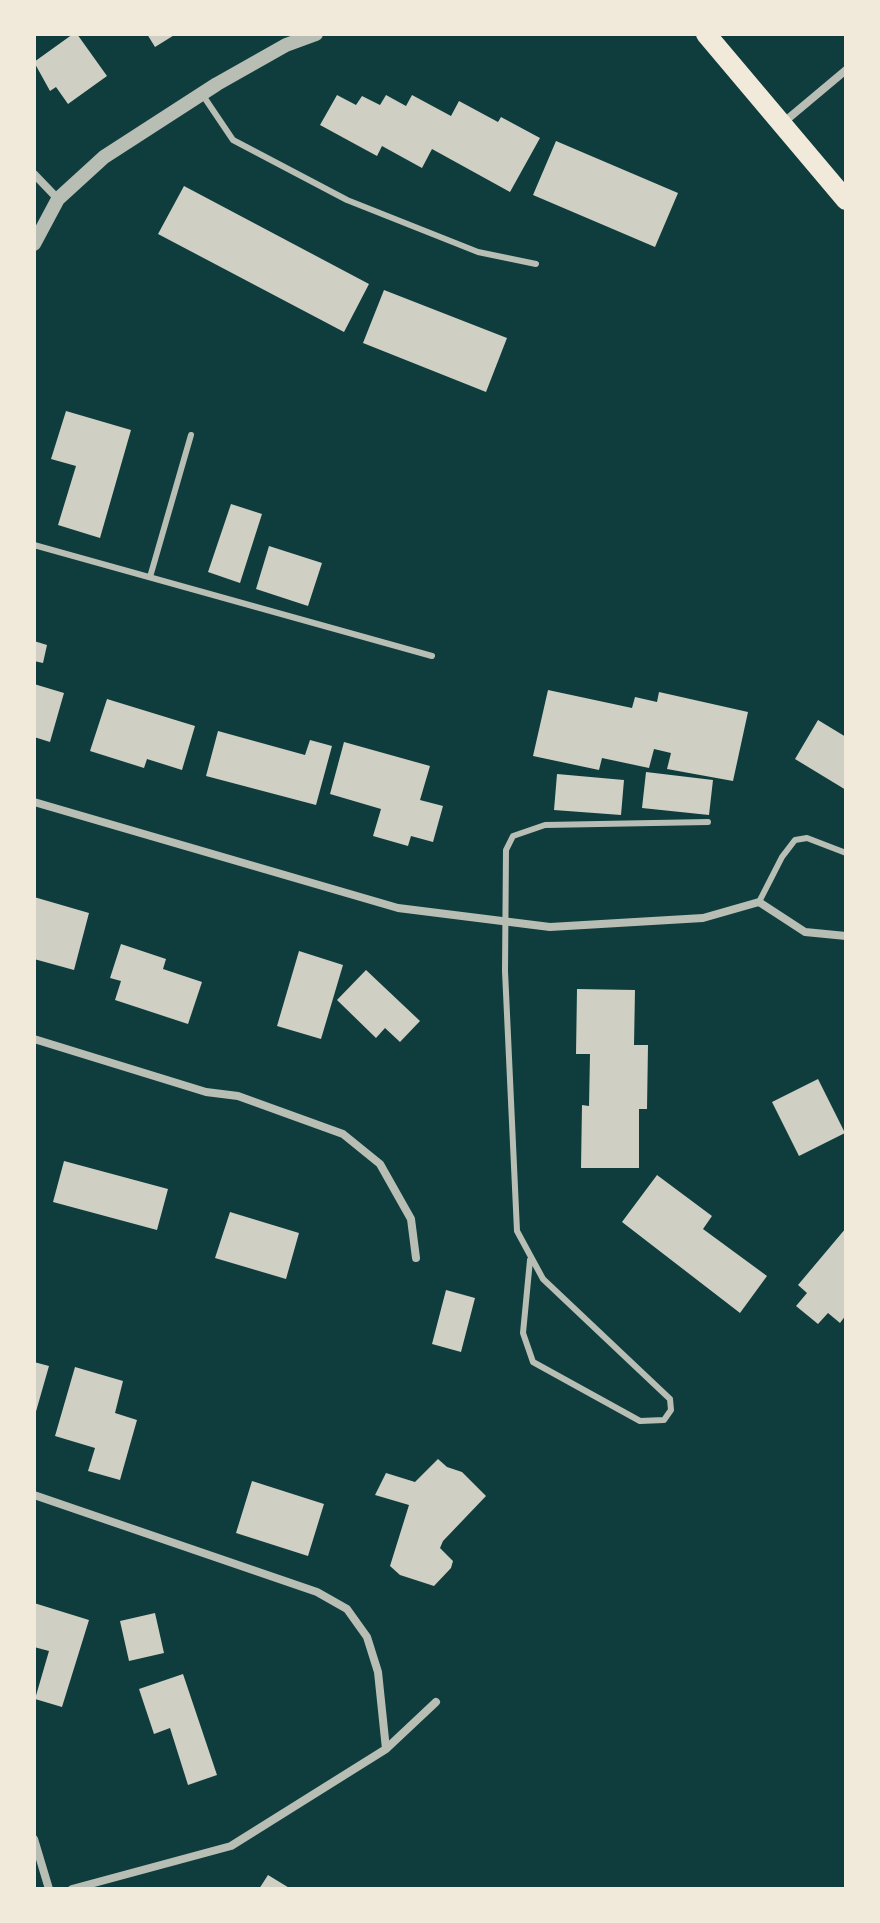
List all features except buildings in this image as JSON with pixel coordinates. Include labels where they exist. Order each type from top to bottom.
[{"type":"main road","points":[[706,34],[780,126],[846,200]]},
{"type":"street","points":[[34,244],[58,199],[104,157],[286,45],[316,34]]},
{"type":"street","points":[[780,126],[846,70]]},
{"type":"street","points":[[34,174],[58,199]]},
{"type":"street","points":[[34,802],[398,908],[550,927],[703,918],[759,902],[805,932],[846,936]]},
{"type":"street","points":[[34,1039],[206,1092],[238,1096],[343,1134],[380,1164],[411,1219],[416,1258]]},
{"type":"street","points":[[34,1495],[317,1592],[347,1609],[367,1637],[378,1672],[386,1749]]},
{"type":"street","points":[[72,1889],[231,1846],[386,1749],[436,1702]]},
{"type":"street","points":[[34,1839],[49,1889]]},
{"type":"lane","points":[[202,94],[233,140],[347,200],[478,252],[536,264]]},
{"type":"lane","points":[[150,577],[191,435]]},
{"type":"lane","points":[[34,545],[432,656]]},
{"type":"lane","points":[[530,1260],[523,1333],[533,1362],[640,1421],[653,1423],[664,1420],[671,1410],[670,1399],[543,1279],[517,1231],[513,1199],[504,923],[506,850],[513,836],[545,825],[708,822]]},
{"type":"lane","points":[[759,902],[782,857],[795,840],[807,838],[846,853]]}]
